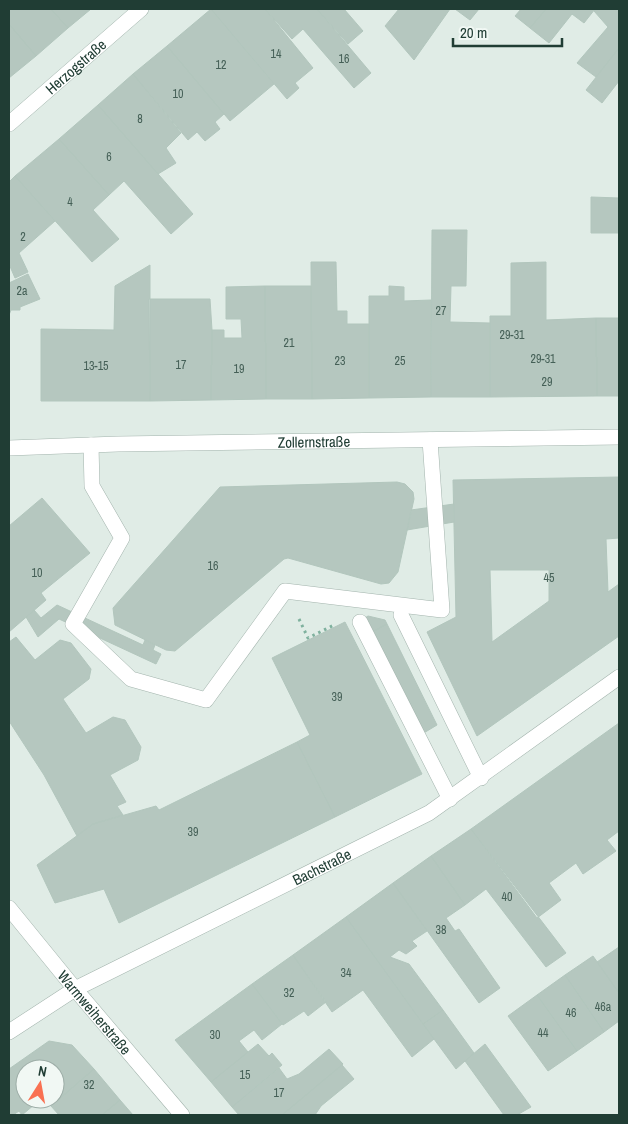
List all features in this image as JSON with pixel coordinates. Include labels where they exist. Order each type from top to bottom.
[{"type":"street","name":"Herzogstraße","points":[[9,124],[141,9]]},
{"type":"street","name":"Zollernstraße","points":[[9,448],[91,445],[619,437]]},
{"type":"street","points":[[91,445],[92,486],[122,538],[73,624],[131,679],[206,700],[285,591],[442,610],[430,440]]},
{"type":"street","points":[[401,615],[481,778]]},
{"type":"street","points":[[360,622],[450,799]]},
{"type":"street","name":"Bachstraße","points":[[9,1032],[75,989],[429,813],[481,778],[619,677]]},
{"type":"street","name":"Warmweiherstraße","points":[[9,908],[182,1115]]},
{"type":"building","points":[[9,9],[51,9],[68,28],[36,56],[9,24]]},
{"type":"building","points":[[51,9],[91,9],[68,28]]},
{"type":"building","points":[[211,9],[265,9],[313,68],[295,83],[299,88],[287,99]]},
{"type":"building","points":[[211,9],[274,84],[230,121],[167,46]]},
{"type":"building","points":[[265,9],[317,9],[371,73],[354,88],[303,29],[292,39]]},
{"type":"building","points":[[317,9],[344,9],[363,31],[348,44]]},
{"type":"building","points":[[399,9],[450,9],[414,60],[385,26]]},
{"type":"building","points":[[455,9],[479,9],[470,20]]},
{"type":"building","points":[[521,9],[546,9],[530,28],[515,16]]},
{"type":"building","points":[[546,9],[595,9],[584,23],[572,14],[549,43],[530,28]]},
{"type":"building","points":[[595,9],[619,9],[619,48],[596,77],[577,63],[608,27],[594,11]]},
{"type":"building","points":[[9,24],[36,56],[9,78]]},
{"type":"building","points":[[167,46],[224,114],[215,122],[220,129],[205,141],[197,132],[188,140],[133,74]]},
{"type":"building","points":[[619,48],[619,81],[602,103],[586,90]]},
{"type":"building","points":[[133,74],[181,133],[166,148],[176,163],[158,174],[98,105]]},
{"type":"building","points":[[98,105],[193,214],[171,234],[124,181],[109,195],[59,139]]},
{"type":"building","points":[[59,139],[109,195],[93,210],[119,239],[92,262],[15,176]]},
{"type":"building","points":[[15,176],[55,221],[19,253],[28,272],[15,278],[9,264],[9,182]]},
{"type":"building","points":[[591,197],[619,198],[619,233],[591,233]]},
{"type":"building","points":[[432,230],[467,230],[466,286],[451,286],[450,322],[490,323],[490,397],[431,397]]},
{"type":"building","points":[[311,262],[336,262],[337,311],[347,311],[347,324],[369,324],[369,398],[312,399]]},
{"type":"building","points":[[546,262],[546,320],[596,318],[597,396],[490,397],[490,316],[511,316],[511,263]]},
{"type":"building","points":[[150,265],[150,401],[41,401],[41,329],[114,330],[115,286]]},
{"type":"building","points":[[28,274],[40,299],[20,307],[20,310],[11,310],[9,315],[9,283]]},
{"type":"building","points":[[265,286],[311,286],[312,399],[266,399]]},
{"type":"building","points":[[265,286],[266,399],[211,400],[212,330],[224,330],[224,338],[242,338],[241,319],[226,319],[226,287]]},
{"type":"building","points":[[389,286],[404,287],[404,301],[431,300],[431,397],[369,398],[369,296],[389,296]]},
{"type":"building","points":[[149,299],[210,299],[212,330],[211,400],[150,401]]},
{"type":"building","points":[[596,318],[619,318],[619,396],[597,396]]},
{"type":"building","points":[[619,477],[619,538],[606,539],[608,592],[619,584],[619,636],[477,736],[427,632],[456,617],[453,480]],"holes":[[[490,570],[549,570],[549,601],[492,642]]]},
{"type":"building","points":[[397,482],[405,484],[413,492],[414,499],[398,572],[389,583],[381,584],[288,558],[284,559],[175,651],[166,650],[115,625],[113,608],[220,487]]},
{"type":"building","points":[[42,498],[90,553],[41,593],[46,600],[9,632],[9,526]]},
{"type":"building","points":[[454,504],[454,522],[407,530],[411,510]]},
{"type":"building","points":[[57,605],[143,645],[145,640],[155,645],[153,650],[161,654],[156,664],[59,619],[38,637],[26,617],[34,610],[41,618]]},
{"type":"building","points":[[368,616],[385,620],[387,624],[372,632],[365,618]]},
{"type":"building","points":[[345,622],[422,774],[335,817],[297,742],[310,735],[272,658]]},
{"type":"building","points":[[387,624],[437,725],[422,734],[372,632]]},
{"type":"building","points":[[16,637],[35,660],[60,640],[71,643],[91,669],[89,679],[63,699],[86,733],[113,717],[125,720],[141,747],[138,760],[110,775],[126,802],[117,806],[123,815],[93,824],[77,836],[44,775],[9,721],[9,642]]},
{"type":"building","points":[[619,723],[619,831],[607,840],[616,851],[583,874],[576,863],[549,883],[561,900],[537,918],[471,829]]},
{"type":"building","points":[[297,742],[335,817],[119,923],[104,889],[55,903],[37,865],[93,824],[156,806],[159,810]]},
{"type":"building","points":[[471,829],[566,953],[546,967],[486,889],[465,905],[431,856]]},
{"type":"building","points":[[431,856],[465,905],[446,918],[455,931],[459,929],[500,988],[479,1003],[393,883]]},
{"type":"building","points":[[393,883],[427,931],[412,941],[417,946],[406,954],[399,950],[390,957],[409,964],[443,1010],[423,1024],[346,917]]},
{"type":"building","points":[[346,917],[434,1039],[412,1057],[363,990],[332,1012],[293,955]]},
{"type":"building","points":[[619,947],[619,993],[597,962]]},
{"type":"building","points":[[293,955],[326,1002],[308,1016],[304,1011],[283,1025],[252,984]]},
{"type":"building","points":[[593,956],[619,993],[619,1021],[604,1032],[565,975]]},
{"type":"building","points":[[565,975],[604,1032],[577,1051],[537,995]]},
{"type":"building","points":[[252,984],[282,1024],[262,1040],[254,1030],[239,1041],[248,1052],[211,1082],[175,1040]]},
{"type":"building","points":[[537,995],[577,1051],[548,1071],[508,1016]]},
{"type":"building","points":[[443,1010],[474,1053],[456,1069],[423,1024]]},
{"type":"building","points":[[49,1041],[72,1045],[94,1069],[65,1094],[65,1059],[23,1059]]},
{"type":"building","points":[[258,1044],[269,1056],[272,1053],[282,1065],[232,1107],[211,1082]]},
{"type":"building","points":[[485,1044],[531,1107],[517,1115],[504,1115],[465,1061]]},
{"type":"building","points":[[329,1049],[343,1064],[282,1115],[239,1115],[232,1107],[279,1068],[287,1079],[299,1074]]},
{"type":"building","points":[[15,1065],[15,1109],[29,1109],[22,1115],[19,1111],[9,1115],[9,1069]]},
{"type":"building","points":[[342,1065],[354,1079],[321,1106],[315,1115],[282,1115]]},
{"type":"building","points":[[94,1069],[120,1100],[102,1115],[59,1115],[54,1109],[65,1109],[65,1094]]},
{"type":"building","points":[[120,1100],[133,1115],[102,1115]]}]
